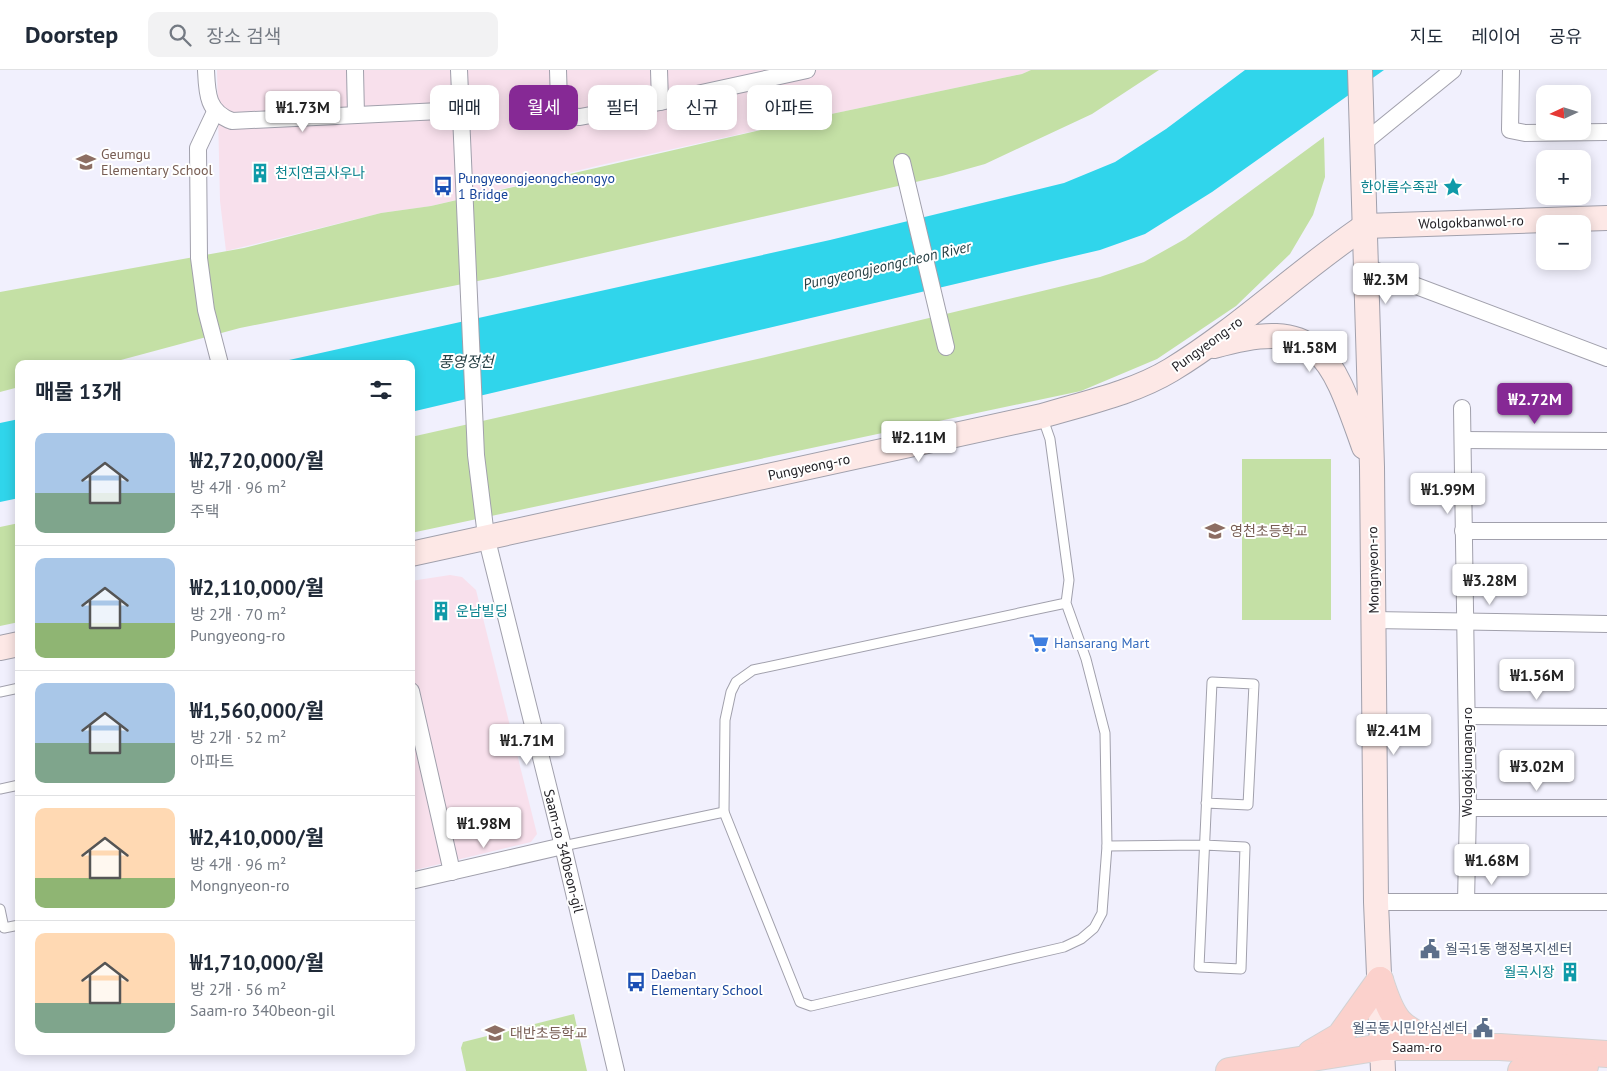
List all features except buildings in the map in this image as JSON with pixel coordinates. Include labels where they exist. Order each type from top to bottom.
[{"type":"main road","name":"Mongnyeon-ro","points":[[1360,70],[1372,467],[1376,902],[1383,1059]]},
{"type":"main road","name":"Wolgokbanwol-ro","points":[[1365,226],[1607,218]]},
{"type":"main road","name":"Pungyeong-ro","points":[[415,553],[1042,416],[1116,394],[1170,371],[1203,349],[1340,243],[1365,226]]},
{"type":"main road","points":[[1203,349],[1245,337],[1280,335],[1298,338],[1317,351],[1336,374],[1372,467]]},
{"type":"main road","points":[[0,648],[15,645]]},
{"type":"main road","points":[[1380,980],[1390,1011],[1410,1032],[1443,1047]]},
{"type":"main road","points":[[1296,1060],[1340,1036],[1380,980]]},
{"type":"main road","name":"Saam-ro","points":[[1229,1071],[1296,1060],[1383,1059],[1443,1047],[1500,1047],[1607,1054]]},
{"type":"main road","points":[[1521,1071],[1607,1064]]},
{"type":"street","points":[[206,70],[207,92],[210,103],[215,112],[232,121],[430,111]]},
{"type":"street","points":[[355,70],[356,115]]},
{"type":"street","name":"Saam-ro 340beon-gil","points":[[459,70],[460,85]]},
{"type":"street","points":[[558,70],[559,102],[567,116],[580,117],[660,102],[759,75],[807,70]]},
{"type":"street","points":[[659,70],[660,102]]},
{"type":"street","points":[[1362,134],[1452,70]]},
{"type":"street","points":[[1511,70],[1510,130],[1525,134],[1607,132]]},
{"type":"street","points":[[215,112],[198,148],[199,258],[206,310],[219,360]]},
{"type":"street","name":"Saam-ro 340beon-gil","points":[[462,130],[476,455],[486,536],[563,846],[616,1071]]},
{"type":"street","points":[[902,162],[946,348]]},
{"type":"street","points":[[1366,268],[1607,358]]},
{"type":"street","name":"Wolgokjungang-ro","points":[[1462,408],[1468,808],[1466,902]]},
{"type":"street","points":[[1463,440],[1607,441]]},
{"type":"street","points":[[1463,531],[1607,531]]},
{"type":"street","points":[[1373,620],[1607,624]]},
{"type":"street","points":[[415,709],[452,872]]},
{"type":"street","points":[[1467,716],[1607,717]]},
{"type":"street","points":[[1468,808],[1607,808]]},
{"type":"street","points":[[415,881],[563,846]]},
{"type":"street","points":[[1376,902],[1607,902]]},
{"type":"lane","points":[[1042,416],[1050,439],[1069,580],[1066,603],[1086,659],[1105,733],[1107,846],[1102,913],[1094,928],[1081,939],[1064,947],[811,1006],[800,1002],[724,812],[725,720],[731,692],[736,682],[746,673],[1066,603]]},
{"type":"lane","points":[[1107,846],[1204,845],[1245,848],[1241,969],[1199,968],[1204,845],[1206,803],[1212,682],[1254,684],[1248,805],[1206,803]]},
{"type":"lane","points":[[0,692],[15,689]]},
{"type":"lane","points":[[0,789],[15,786]]},
{"type":"lane","points":[[563,846],[724,812]]},
{"type":"lane","points":[[0,912],[4,928],[15,926]]},
{"type":"shaded area","points":[[217,70],[1031,70],[1022,74],[832,114],[832,85],[747,85],[747,130],[758,130],[601,165],[431,206],[381,213],[226,251],[220,201]]},
{"type":"shaded area","points":[[450,575],[462,577],[476,590],[537,834],[531,842],[415,870],[415,580]]},
{"type":"green space","points":[[1031,70],[1159,70],[1092,114],[985,164],[942,176],[498,277],[240,328],[121,360],[15,360],[15,388],[0,392],[0,292],[244,248],[381,213],[431,206],[761,130],[832,130],[832,114],[1022,74]]},
{"type":"green space","points":[[1324,137],[1325,177],[1313,215],[1290,254],[1236,306],[1157,359],[1081,391],[415,532],[415,436],[766,357],[1100,277],[1144,262],[1185,239]]},
{"type":"green space","points":[[1242,459],[1331,459],[1331,620],[1242,620]]},
{"type":"green space","points":[[15,524],[15,623],[0,626],[0,527]]},
{"type":"green space","points":[[574,1014],[587,1071],[466,1071],[461,1048],[463,1042]]},
{"type":"water","points":[[1245,70],[1384,70],[1212,192],[1145,234],[1100,250],[415,411],[415,360],[289,360],[830,240],[1064,183],[1115,162],[1166,129]]},
{"type":"water","points":[[15,420],[15,499],[0,502],[0,423]]},
{"type":"place","name":"Geumgu Elementary School","points":[[86,162]]},
{"type":"place","name":"천지연금사우나","points":[[260,173]]},
{"type":"place","name":"Pungyeongjeongcheongyo 1 Bridge","points":[[443,186]]},
{"type":"place","name":"한아름수족관","points":[[1453,187]]},
{"type":"place","name":"영천초등학교","points":[[1215,531]]},
{"type":"place","name":"운남빌딩","points":[[441,611]]},
{"type":"place","name":"Hansarang Mart","points":[[1039,643]]},
{"type":"place","name":"월곡1동 행정복지센터","points":[[1430,949]]},
{"type":"place","name":"월곡시장","points":[[1570,972]]},
{"type":"place","name":"Daeban Elementary School","points":[[636,982]]},
{"type":"place","name":"월곡동시민안심센터","points":[[1483,1028]]},
{"type":"place","name":"대반초등학교","points":[[495,1033]]},
{"type":"water label","name":"Pungyeongjeongcheon River","points":[[887,265]]},
{"type":"water label","name":"풍영정천","points":[[466,361]]}]
